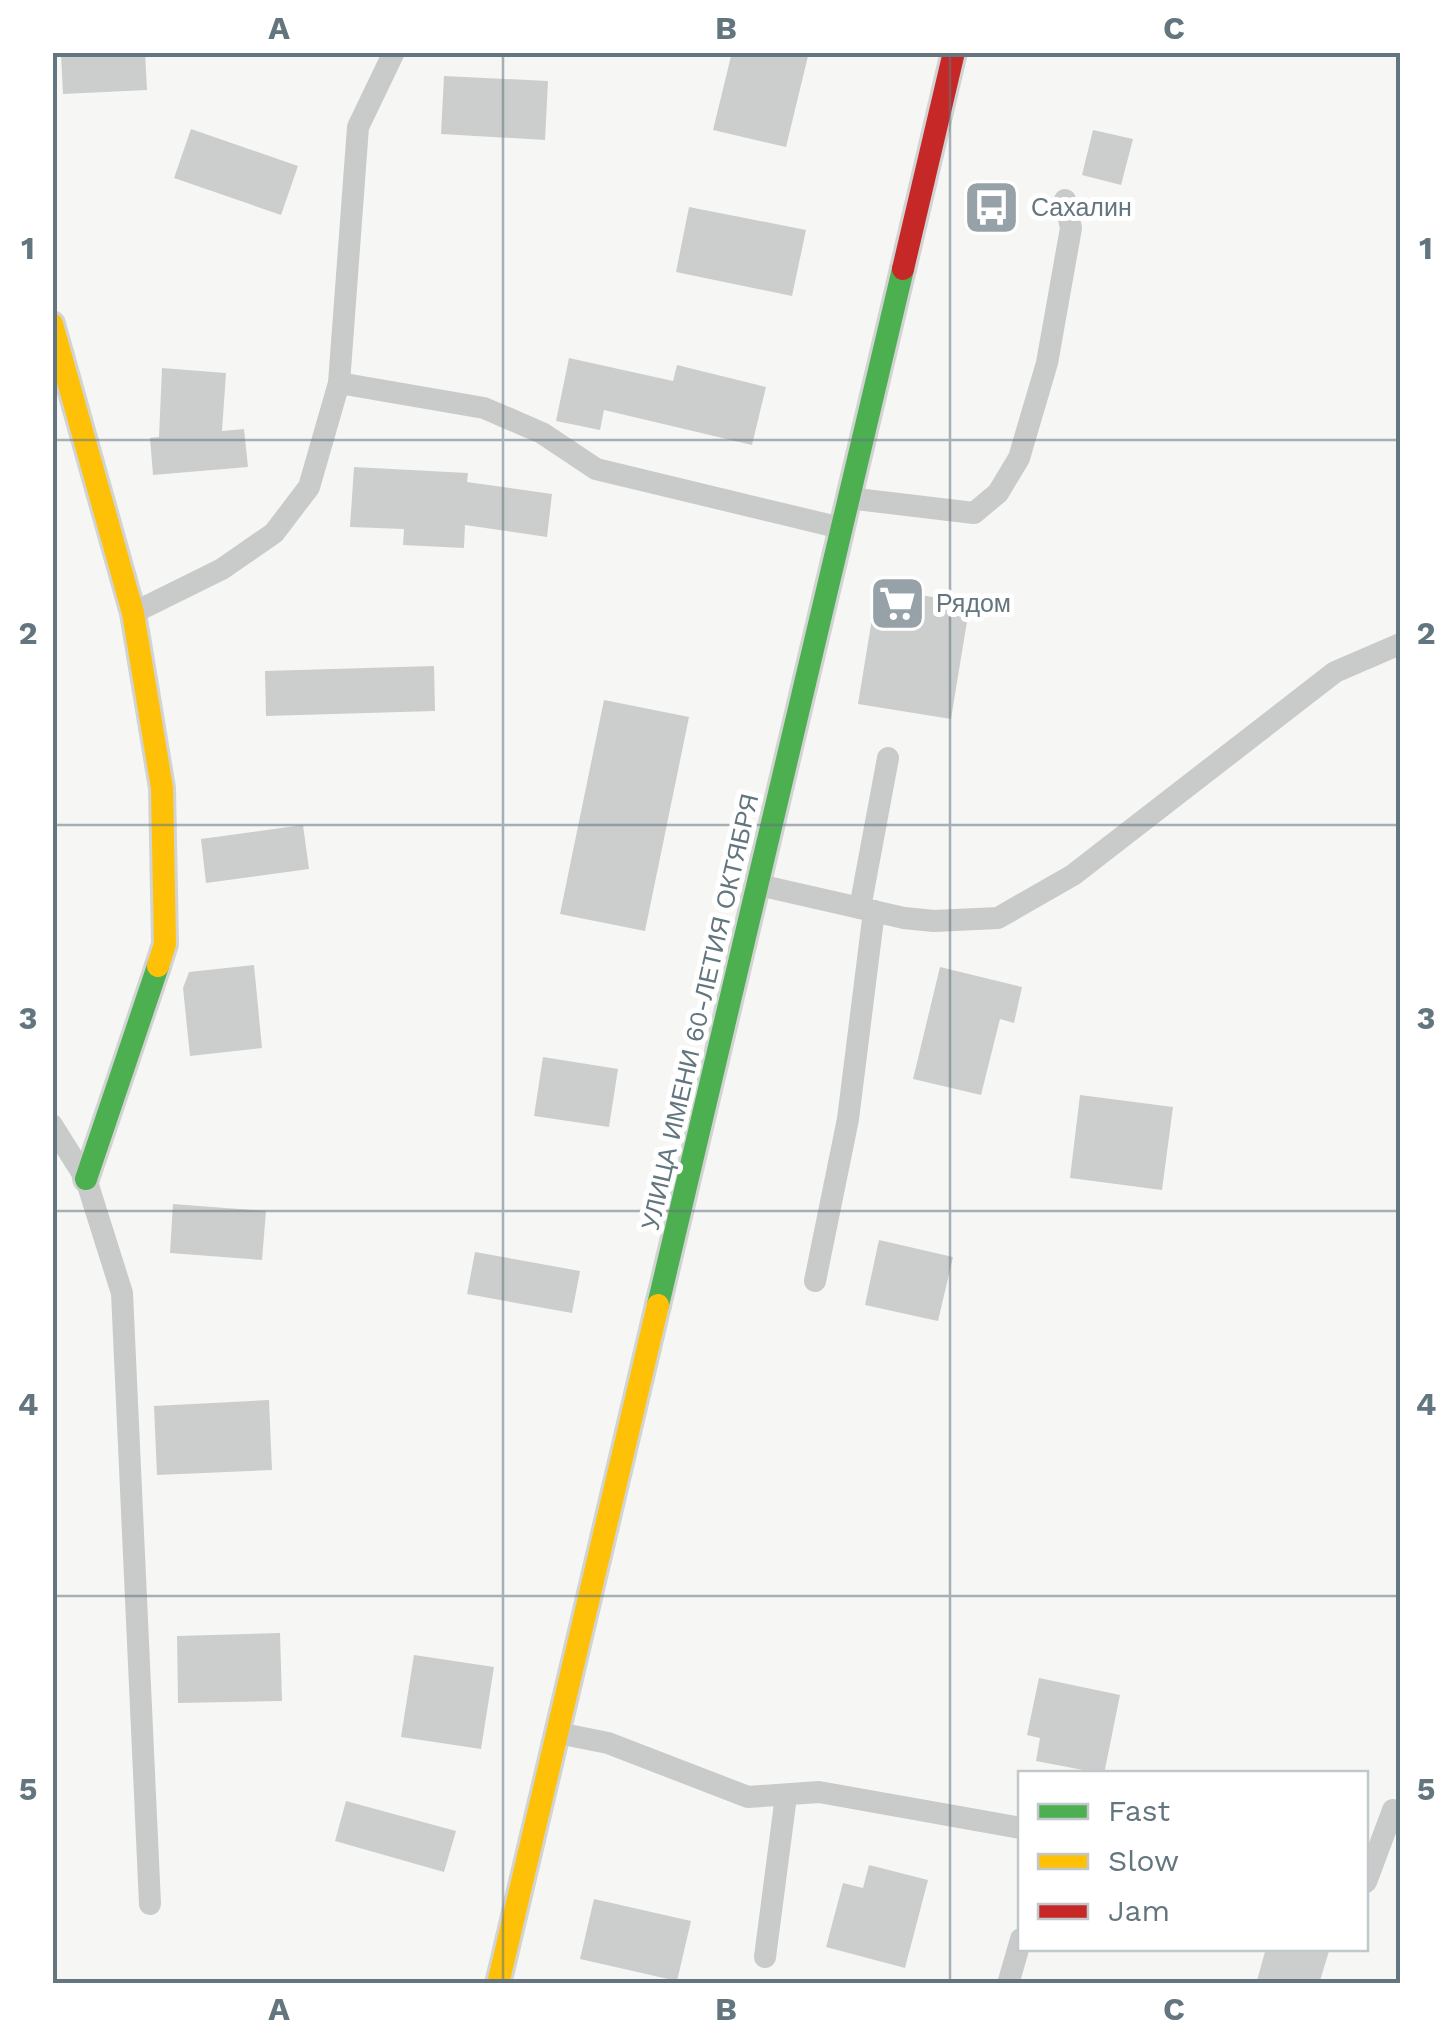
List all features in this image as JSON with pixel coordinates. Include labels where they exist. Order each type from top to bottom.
[{"type":"main road","name":"УЛИЦА ИМЕНИ 60-ЛЕТИЯ ОКТЯБРЯ","points":[[498,1984],[954,52]]},
{"type":"main road","points":[[52,324],[134,613],[162,788],[165,944],[86,1180]]},
{"type":"lane","points":[[134,613],[222,569],[274,534],[309,486],[338,383],[358,127],[394,52]]},
{"type":"lane","points":[[848,498],[974,513],[998,492],[1020,458],[1047,363],[1072,228],[1065,200]]},
{"type":"lane","points":[[338,383],[484,408],[542,433],[596,469],[841,528]]},
{"type":"lane","points":[[758,885],[934,921],[998,918],[1073,875],[1335,672],[1400,644]]},
{"type":"lane","points":[[816,1281],[848,1120],[867,909],[888,758]]},
{"type":"lane","points":[[52,1125],[86,1180],[122,1292],[150,1904]]},
{"type":"lane","points":[[558,1734],[608,1744],[748,1797],[818,1792],[1018,1828]]},
{"type":"lane","points":[[766,1957],[786,1796]]},
{"type":"lane","points":[[1368,1877],[1393,1810]]},
{"type":"lane","points":[[1008,1984],[1018,1946]]},
{"type":"building","points":[[145,52],[147,90],[63,94],[61,54]]},
{"type":"building","points":[[732,52],[809,52],[786,147],[713,130]]},
{"type":"building","points":[[444,76],[548,81],[545,140],[441,134]]},
{"type":"building","points":[[191,129],[298,166],[281,215],[174,178]]},
{"type":"building","points":[[1093,130],[1133,139],[1121,185],[1082,175]]},
{"type":"building","points":[[689,207],[806,230],[792,296],[676,272]]},
{"type":"building","points":[[569,358],[673,381],[677,365],[766,387],[752,445],[604,410],[600,430],[556,421]]},
{"type":"building","points":[[162,368],[226,373],[222,431],[244,429],[248,467],[153,475],[150,438],[159,437]]},
{"type":"building","points":[[354,467],[468,473],[467,482],[552,494],[547,537],[465,525],[464,548],[403,545],[404,529],[350,527]]},
{"type":"building","points":[[877,588],[970,603],[951,719],[858,704]]},
{"type":"building","points":[[434,666],[435,711],[266,716],[265,671]]},
{"type":"building","points":[[604,700],[689,717],[645,931],[560,914]]},
{"type":"building","points":[[303,825],[309,869],[206,883],[201,839]]},
{"type":"building","points":[[254,965],[262,1048],[190,1056],[183,988],[189,972]]},
{"type":"building","points":[[940,967],[1022,987],[1014,1023],[1000,1019],[981,1095],[913,1079]]},
{"type":"building","points":[[543,1057],[618,1069],[609,1127],[534,1116]]},
{"type":"building","points":[[1080,1095],[1173,1107],[1162,1190],[1070,1178]]},
{"type":"building","points":[[173,1204],[266,1211],[262,1260],[170,1253]]},
{"type":"building","points":[[879,1240],[953,1257],[938,1321],[865,1305]]},
{"type":"building","points":[[475,1252],[580,1271],[572,1313],[467,1294]]},
{"type":"building","points":[[269,1400],[272,1470],[157,1475],[154,1406]]},
{"type":"building","points":[[280,1633],[282,1701],[178,1703],[177,1636]]},
{"type":"building","points":[[414,1655],[494,1667],[481,1749],[401,1737]]},
{"type":"building","points":[[1039,1678],[1120,1695],[1105,1771],[1036,1761],[1040,1738],[1027,1735]]},
{"type":"building","points":[[346,1801],[456,1831],[444,1872],[335,1841]]},
{"type":"building","points":[[869,1865],[928,1880],[905,1968],[826,1947],[843,1883],[863,1888]]},
{"type":"building","points":[[594,1899],[691,1921],[677,1981],[580,1959]]},
{"type":"building","points":[[1265,1951],[1329,1951],[1319,1984],[1256,1984]]},
{"type":"traffic: fast","points":[[658,1305],[903,269]]},
{"type":"traffic: fast","points":[[86,1179],[158,966]]},
{"type":"traffic: slow","points":[[52,324],[133,613],[162,788],[165,944],[158,966]]},
{"type":"traffic: slow","points":[[498,1984],[658,1305]]},
{"type":"traffic: jam","points":[[903,269],[954,52]]},
{"type":"place","name":"Сахалин","points":[[992,207]]},
{"type":"place","name":"Рядом","points":[[897,603]]}]
